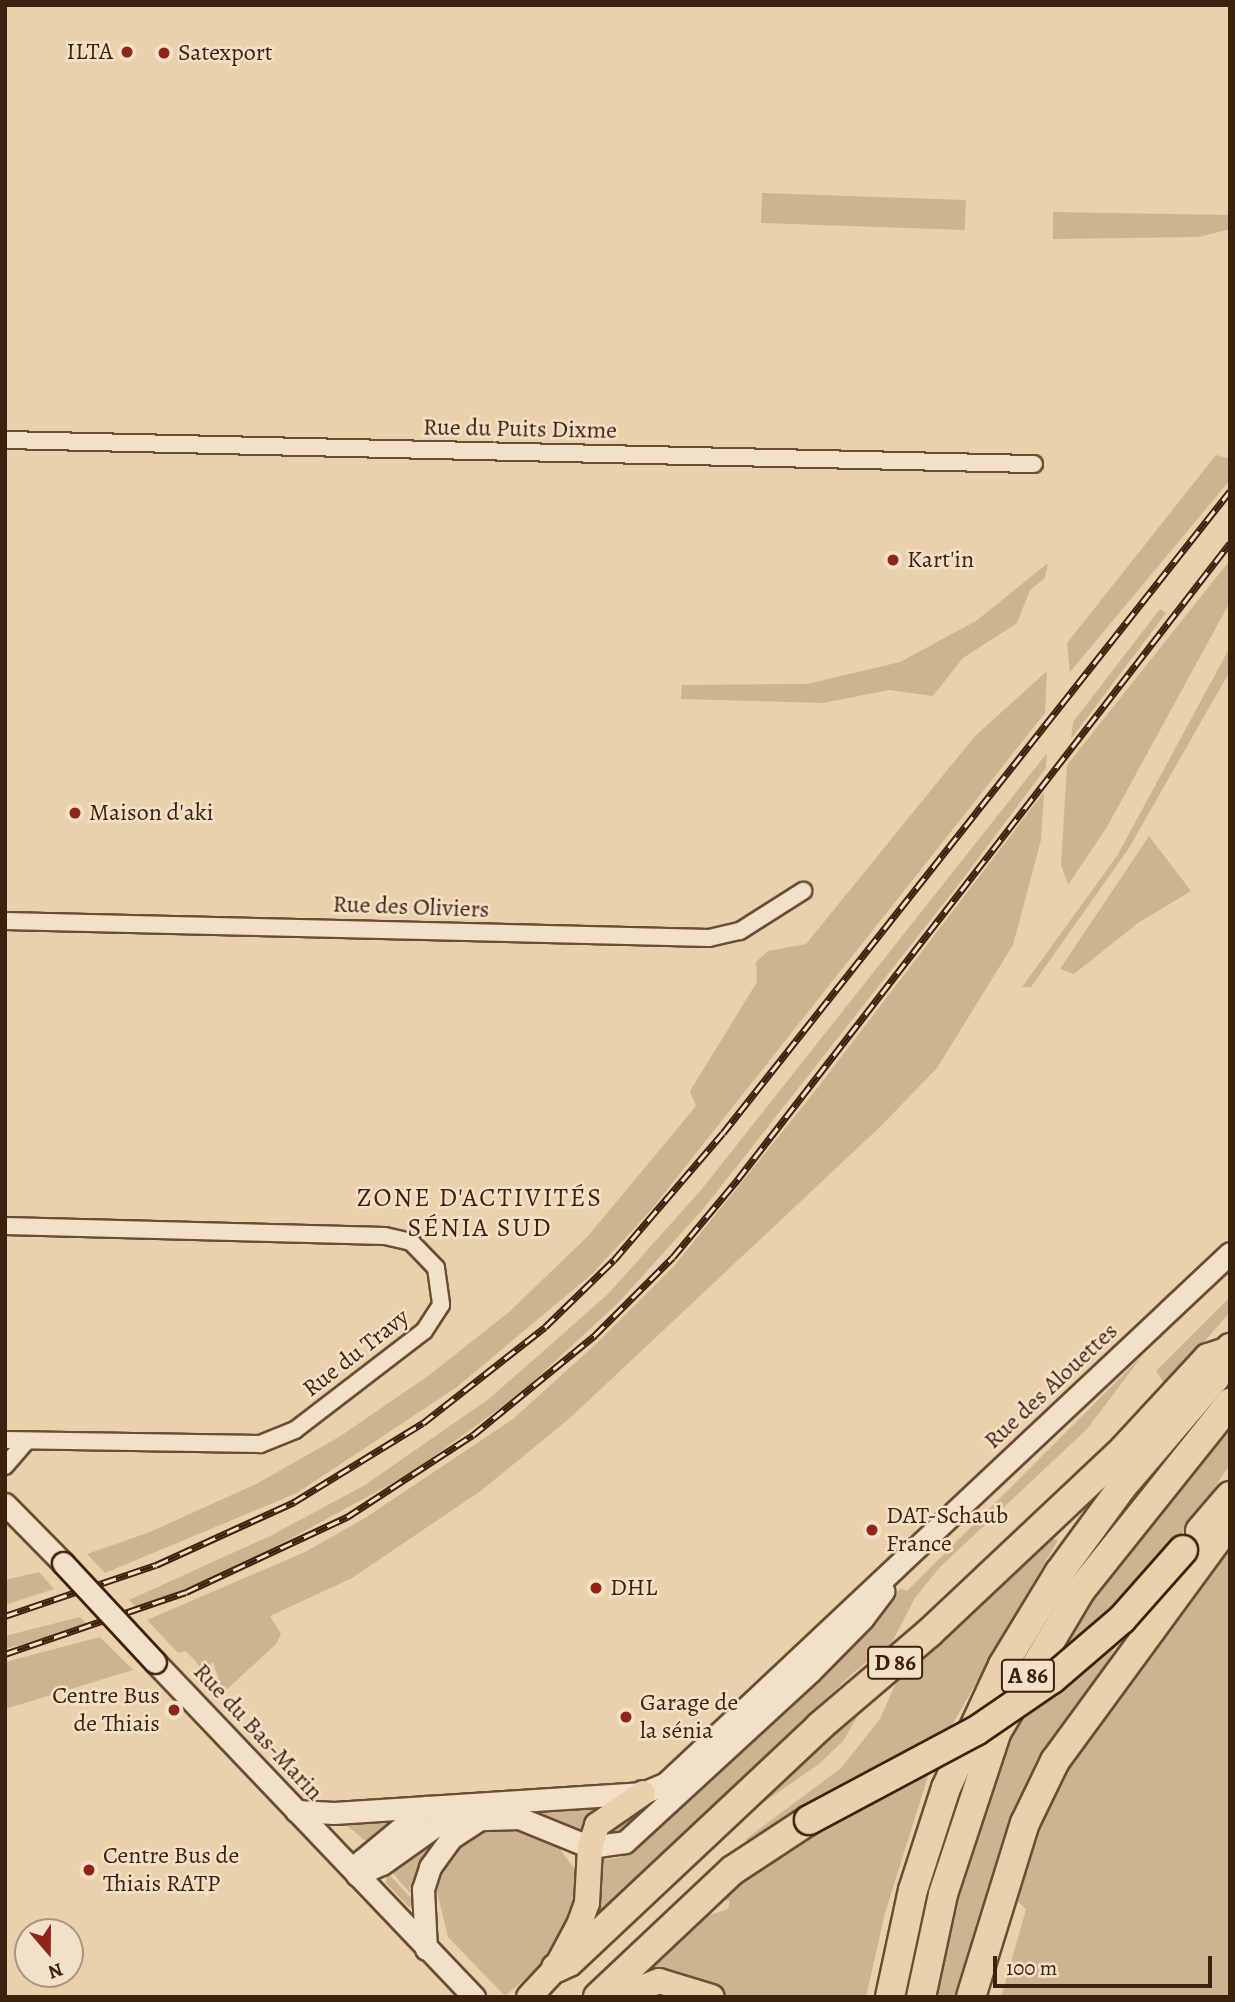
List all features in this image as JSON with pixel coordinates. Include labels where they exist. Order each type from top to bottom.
[{"type":"highway","name":"D 86","points":[[556,1968],[569,1962],[820,1726],[929,1633],[1124,1449],[1208,1358],[1228,1350]]},
{"type":"highway","name":"A 86","points":[[890,1997],[913,1890],[946,1788],[1003,1665],[1059,1573],[1122,1487],[1216,1378],[1228,1350]]},
{"type":"highway","name":"A 86","points":[[921,1997],[943,1894],[997,1731],[1080,1591],[1230,1403]]},
{"type":"highway","points":[[598,1997],[725,1877],[809,1820],[976,1731],[1052,1679],[1122,1619],[1229,1505]]},
{"type":"highway","points":[[971,1997],[1025,1823],[1055,1761],[1229,1505]]},
{"type":"main road","name":"Rue des Alouettes","points":[[908,1556],[1230,1253]]},
{"type":"main road","name":"Rue du Bas-Marin","points":[[5,1504],[473,1996]]},
{"type":"main road","points":[[556,1968],[587,1903],[590,1847],[604,1818],[643,1793],[675,1777],[908,1556]]},
{"type":"main road","points":[[357,1875],[382,1864],[437,1825],[486,1817],[533,1821],[590,1847],[619,1845],[649,1824],[863,1618],[908,1556]]},
{"type":"main road","points":[[296,1811],[426,1807],[643,1793]]},
{"type":"main road","points":[[357,1875],[361,1861],[426,1807]]},
{"type":"main road","points":[[426,1949],[423,1889],[430,1867],[451,1838],[486,1817]]},
{"type":"main road","name":"D 86","points":[[529,1997],[556,1968]]},
{"type":"main road","points":[[618,1997],[659,1981],[712,1997]]},
{"type":"street","name":"Rue du Puits Dixme","points":[[5,440],[1034,464]]},
{"type":"street","name":"Rue des Oliviers","points":[[5,921],[709,938],[740,931],[803,891]]},
{"type":"street","name":"Rue du Travy","points":[[5,1226],[384,1236],[411,1242],[436,1268],[441,1305],[414,1339],[295,1430],[260,1444],[25,1443],[5,1440]]},
{"type":"street","points":[[5,1466],[25,1443]]},
{"type":"shaded area","points":[[762,193],[966,200],[965,230],[761,223]]},
{"type":"shaded area","points":[[1053,212],[1230,215],[1230,229],[1199,237],[1053,239]]},
{"type":"shaded area","points":[[1216,455],[1230,459],[1230,480],[1070,672],[1067,643]]},
{"type":"shaded area","points":[[1230,560],[1230,602],[1107,827],[1068,885],[1061,865],[1067,765]]},
{"type":"shaded area","points":[[1048,563],[1045,578],[1030,590],[1017,623],[963,658],[933,696],[889,690],[823,703],[681,699],[682,685],[807,684],[900,662],[976,621]]},
{"type":"shaded area","points":[[1160,609],[1166,613],[1071,739],[1073,722]]},
{"type":"shaded area","points":[[1230,647],[1230,671],[1129,848],[1031,987],[1022,987],[1117,856]]},
{"type":"shaded area","points":[[1047,671],[1045,713],[651,1210],[592,1274],[457,1387],[297,1493],[105,1573],[87,1554],[150,1532],[258,1483],[339,1437],[428,1376],[509,1312],[588,1236],[696,1106],[690,1091],[757,982],[756,962],[768,951],[806,944],[975,736]]},
{"type":"shaded area","points":[[1047,753],[1046,768],[955,889],[704,1208],[620,1301],[522,1392],[411,1473],[240,1566],[137,1608],[129,1600],[272,1535],[365,1485],[490,1398],[608,1294],[701,1190]]},
{"type":"shaded area","points":[[1044,792],[1041,840],[1013,945],[937,1068],[882,1125],[571,1417],[482,1490],[352,1578],[270,1616],[281,1634],[276,1644],[223,1693],[213,1662],[203,1670],[186,1651],[178,1653],[147,1620],[305,1552],[365,1518],[513,1419],[596,1344],[674,1266],[812,1095]]},
{"type":"shaded area","points":[[1149,836],[1191,891],[1138,923],[1074,974],[1060,969]]},
{"type":"shaded area","points":[[1230,1297],[1230,1312],[1166,1386],[1156,1371]]},
{"type":"shaded area","points":[[1143,1355],[1087,1429],[939,1568],[915,1598],[892,1642],[853,1673],[600,1913],[596,1908],[601,1859],[618,1858],[634,1849],[785,1711],[853,1645],[901,1588],[907,1591]]},
{"type":"shaded area","points":[[1230,1423],[1230,1464],[1199,1511],[1155,1571],[1057,1659],[1094,1592]]},
{"type":"shaded area","points":[[1041,1537],[1058,1540],[948,1732],[751,1846],[746,1839],[841,1768],[880,1719],[902,1669]]},
{"type":"shaded area","points":[[1230,1543],[1230,1997],[1001,1997],[1026,1909],[1016,1900],[1032,1827],[1093,1721]]},
{"type":"shaded area","points":[[39,1572],[54,1589],[5,1605],[5,1580]]},
{"type":"shaded area","points":[[80,1617],[89,1626],[5,1649],[5,1636]]},
{"type":"shaded area","points":[[1127,1629],[1032,1784],[959,1997],[934,1997],[946,1927],[989,1789],[1017,1722]]},
{"type":"shaded area","points":[[100,1637],[133,1670],[5,1709],[5,1662]]},
{"type":"shaded area","points":[[869,1697],[843,1741],[819,1764],[728,1827]]},
{"type":"shaded area","points":[[929,1773],[885,1913],[866,1997],[728,1997],[694,1978],[665,1970],[642,1975],[639,1969],[692,1921],[728,1909],[730,1901],[721,1898],[788,1846]]},
{"type":"shaded area","points":[[657,1800],[624,1833],[606,1834],[629,1811]]},
{"type":"shaded area","points":[[606,1803],[580,1833],[522,1809]]},
{"type":"shaded area","points":[[400,1816],[369,1844],[344,1823],[344,1821]]},
{"type":"shaded area","points":[[506,1826],[552,1838],[579,1875],[581,1897],[548,1959],[505,1996],[448,1937],[435,1884],[450,1851],[482,1830]]},
{"type":"shaded area","points":[[431,1839],[436,1841],[416,1895],[410,1893],[390,1870]]},
{"type":"shaded area","points":[[387,1872],[412,1899],[410,1908],[386,1883]]},
{"type":"railway","points":[[5,1616],[156,1565],[294,1502],[423,1423],[545,1327],[614,1260],[723,1133],[1230,491]]},
{"type":"railway","points":[[5,1654],[186,1592],[347,1517],[473,1435],[595,1335],[673,1257],[738,1179],[1230,543]]},
{"type":"place","name":"ILTA","points":[[127,52]]},
{"type":"place","name":"Satexport","points":[[164,53]]},
{"type":"place","name":"Kart'in","points":[[893,560]]},
{"type":"place","name":"Maison d'aki","points":[[75,813]]},
{"type":"place","name":"DAT-Schaub France","points":[[872,1530]]},
{"type":"place","name":"DHL","points":[[596,1588]]},
{"type":"place","name":"Centre Bus de Thiais","points":[[174,1710]]},
{"type":"place","name":"Garage de la sénia","points":[[626,1717]]},
{"type":"place","name":"Centre Bus de Thiais RATP","points":[[89,1870]]},
{"type":"district","name":"ZONE D'ACTIVITÉS SÉNIA SUD","points":[[480,1213]]}]
